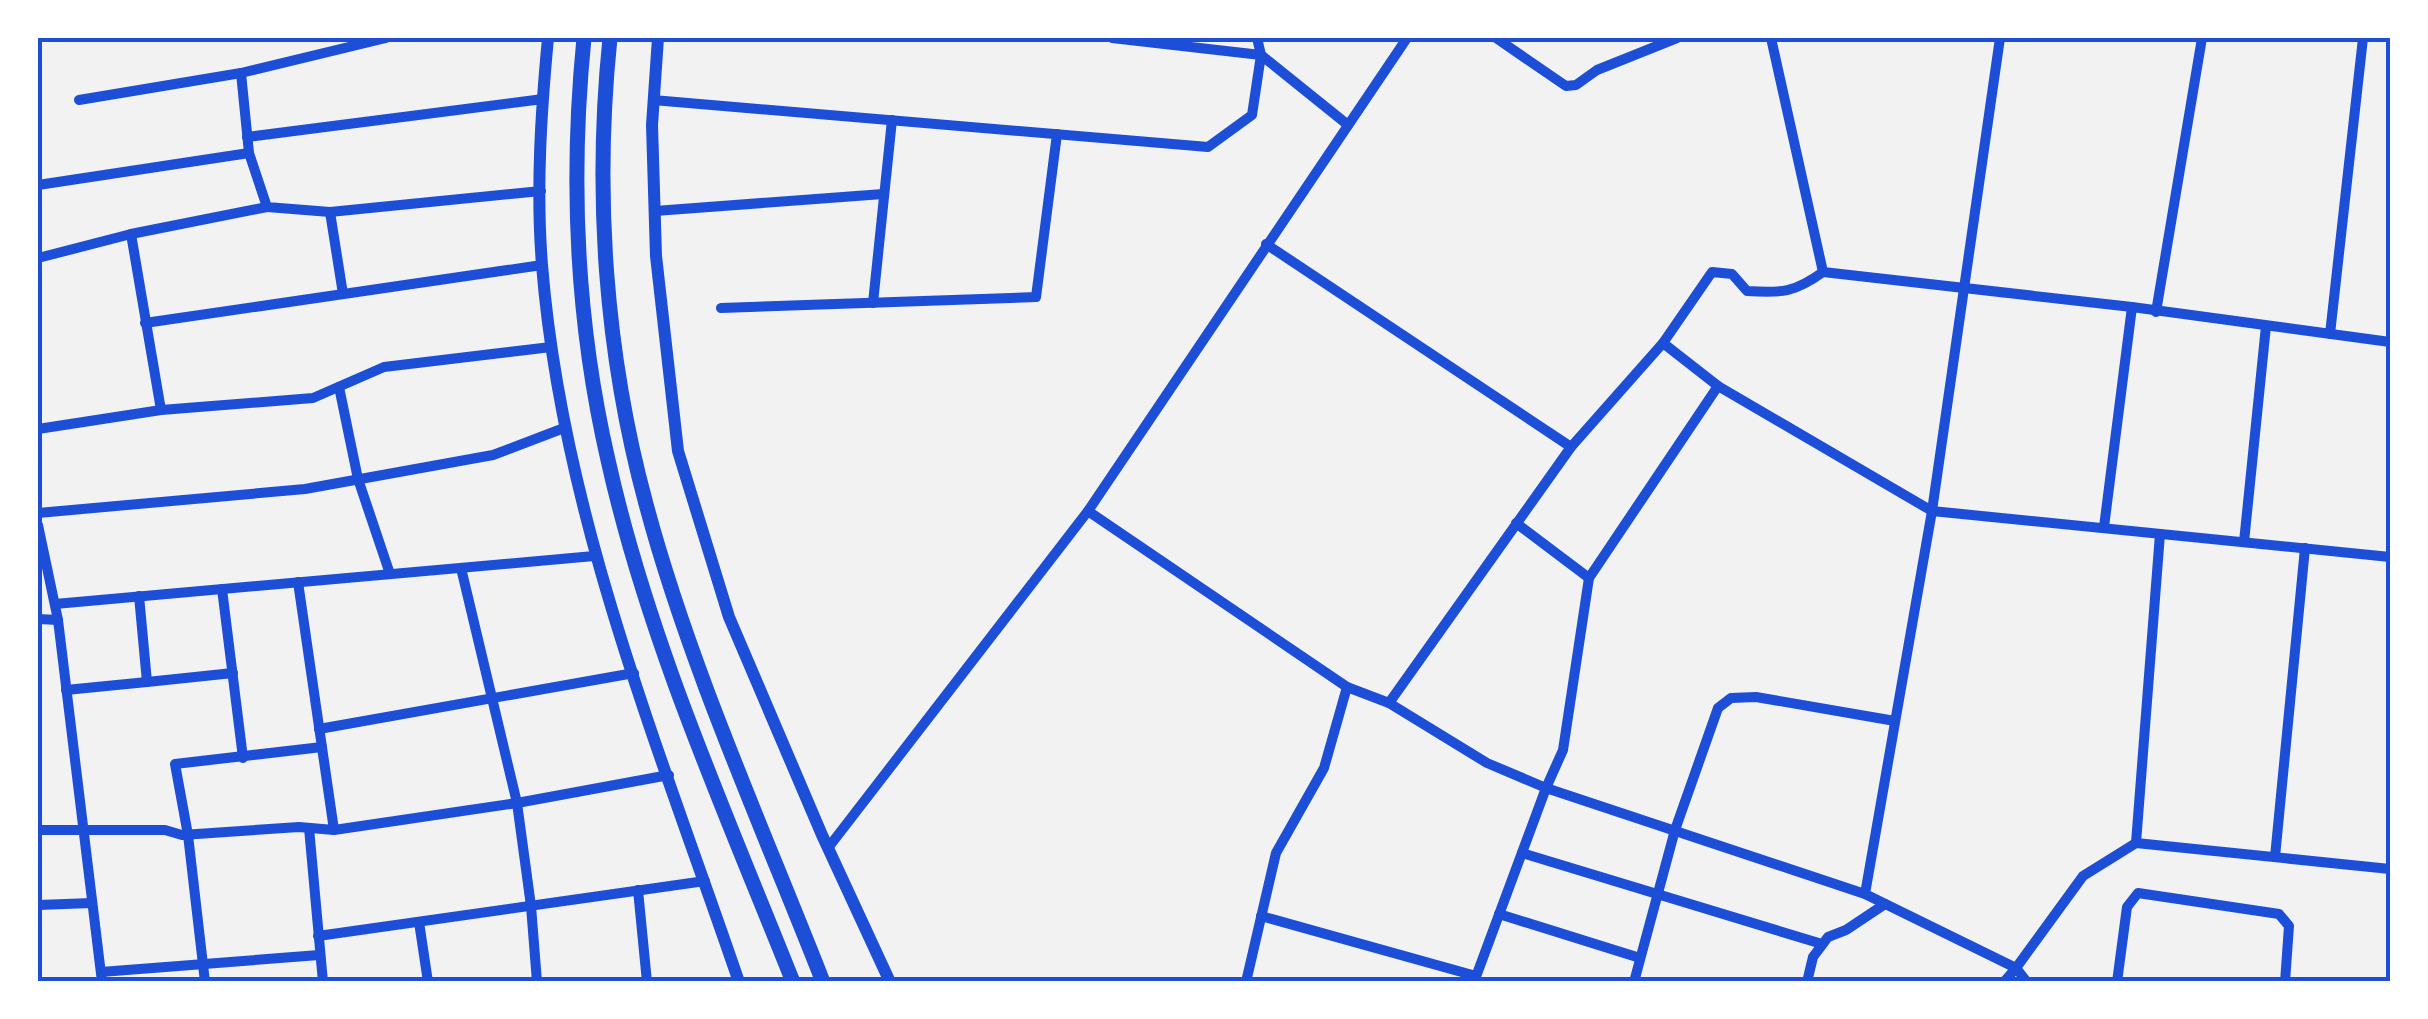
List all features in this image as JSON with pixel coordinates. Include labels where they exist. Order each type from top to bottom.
[{"type":"highway","points":[[584,38],[576,168],[578,261],[591,368],[608,460],[632,552],[672,673],[794,982]]},
{"type":"highway","points":[[610,38],[602,151],[605,234],[610,310],[629,432],[645,502],[676,602],[823,982]]},
{"type":"street","points":[[79,100],[241,74],[386,38]]},
{"type":"street","points":[[548,38],[540,191],[542,265],[564,428],[594,556],[739,982]]},
{"type":"street","points":[[658,38],[654,100],[656,256],[678,451],[729,617],[890,982]]},
{"type":"street","points":[[1112,38],[1261,55],[1348,126]]},
{"type":"street","points":[[654,100],[1208,147],[1252,115],[1261,55],[1257,38]]},
{"type":"street","points":[[828,848],[1088,511],[1406,38]]},
{"type":"street","points":[[1496,38],[1566,86],[1576,85],[1597,70],[1676,38]]},
{"type":"street","points":[[1770,38],[1823,272]]},
{"type":"street","points":[[1865,894],[1932,511],[2000,38]]},
{"type":"street","points":[[2156,312],[2202,38]]},
{"type":"street","points":[[2330,334],[2362,38]]},
{"type":"street","points":[[241,74],[248,153],[267,206]]},
{"type":"street","points":[[247,137],[543,99]]},
{"type":"street","points":[[873,303],[892,120]]},
{"type":"street","points":[[721,308],[1036,297],[1057,134]]},
{"type":"street","points":[[38,185],[248,153]]},
{"type":"street","points":[[38,258],[267,206],[330,212],[540,191]]},
{"type":"street","points":[[654,211],[883,194]]},
{"type":"street","points":[[330,212],[343,294]]},
{"type":"street","points":[[131,234],[161,410]]},
{"type":"street","points":[[1266,244],[1570,447]]},
{"type":"street","points":[[144,323],[542,265]]},
{"type":"street","points":[[1389,703],[1570,447],[1662,343],[1712,272],[1732,274],[1747,291],[1782,293],[1802,287],[1823,272],[2390,342]]},
{"type":"street","points":[[2104,527],[2132,308]]},
{"type":"street","points":[[2244,542],[2266,326]]},
{"type":"street","points":[[1662,343],[1718,386],[1932,511],[2390,557]]},
{"type":"street","points":[[38,429],[161,410],[313,398],[384,367],[551,347]]},
{"type":"street","points":[[1260,916],[1475,979],[1563,750],[1589,578],[1718,386]]},
{"type":"street","points":[[339,387],[358,479],[390,574]]},
{"type":"street","points":[[38,513],[305,489],[492,455],[564,428]]},
{"type":"street","points":[[1088,511],[1347,687],[1389,703],[1487,763],[1546,788],[1865,894],[2016,968],[2027,982]]},
{"type":"street","points":[[1516,523],[1589,578]]},
{"type":"street","points":[[38,525],[58,620],[102,977],[319,955]]},
{"type":"street","points":[[2136,844],[2160,534]]},
{"type":"street","points":[[2275,858],[2305,548]]},
{"type":"street","points":[[55,604],[594,556]]},
{"type":"street","points":[[461,568],[516,803],[531,906],[536,982]]},
{"type":"street","points":[[298,582],[334,830]]},
{"type":"street","points":[[222,589],[243,758]]},
{"type":"street","points":[[139,596],[147,682]]},
{"type":"street","points":[[38,620],[58,620]]},
{"type":"street","points":[[319,729],[634,673]]},
{"type":"street","points":[[66,690],[232,674]]},
{"type":"street","points":[[1246,982],[1276,853],[1324,768],[1347,687]]},
{"type":"street","points":[[1634,982],[1675,830],[1718,708],[1731,698],[1756,697],[1895,721]]},
{"type":"street","points":[[205,982],[188,835],[174,764],[322,747]]},
{"type":"street","points":[[38,830],[165,830],[188,835],[334,830],[669,775]]},
{"type":"street","points":[[309,828],[323,982]]},
{"type":"street","points":[[2004,982],[2083,876],[2136,844],[2390,869]]},
{"type":"street","points":[[1522,853],[1822,944]]},
{"type":"street","points":[[318,936],[705,881]]},
{"type":"street","points":[[638,890],[647,982]]},
{"type":"street","points":[[2116,982],[2127,907],[2138,893],[2279,914],[2289,926],[2285,982]]},
{"type":"street","points":[[38,905],[92,902]]},
{"type":"street","points":[[1807,982],[1814,957],[1828,936],[1846,930],[1885,904]]},
{"type":"street","points":[[1499,914],[1640,958]]},
{"type":"street","points":[[418,922],[428,982]]}]
